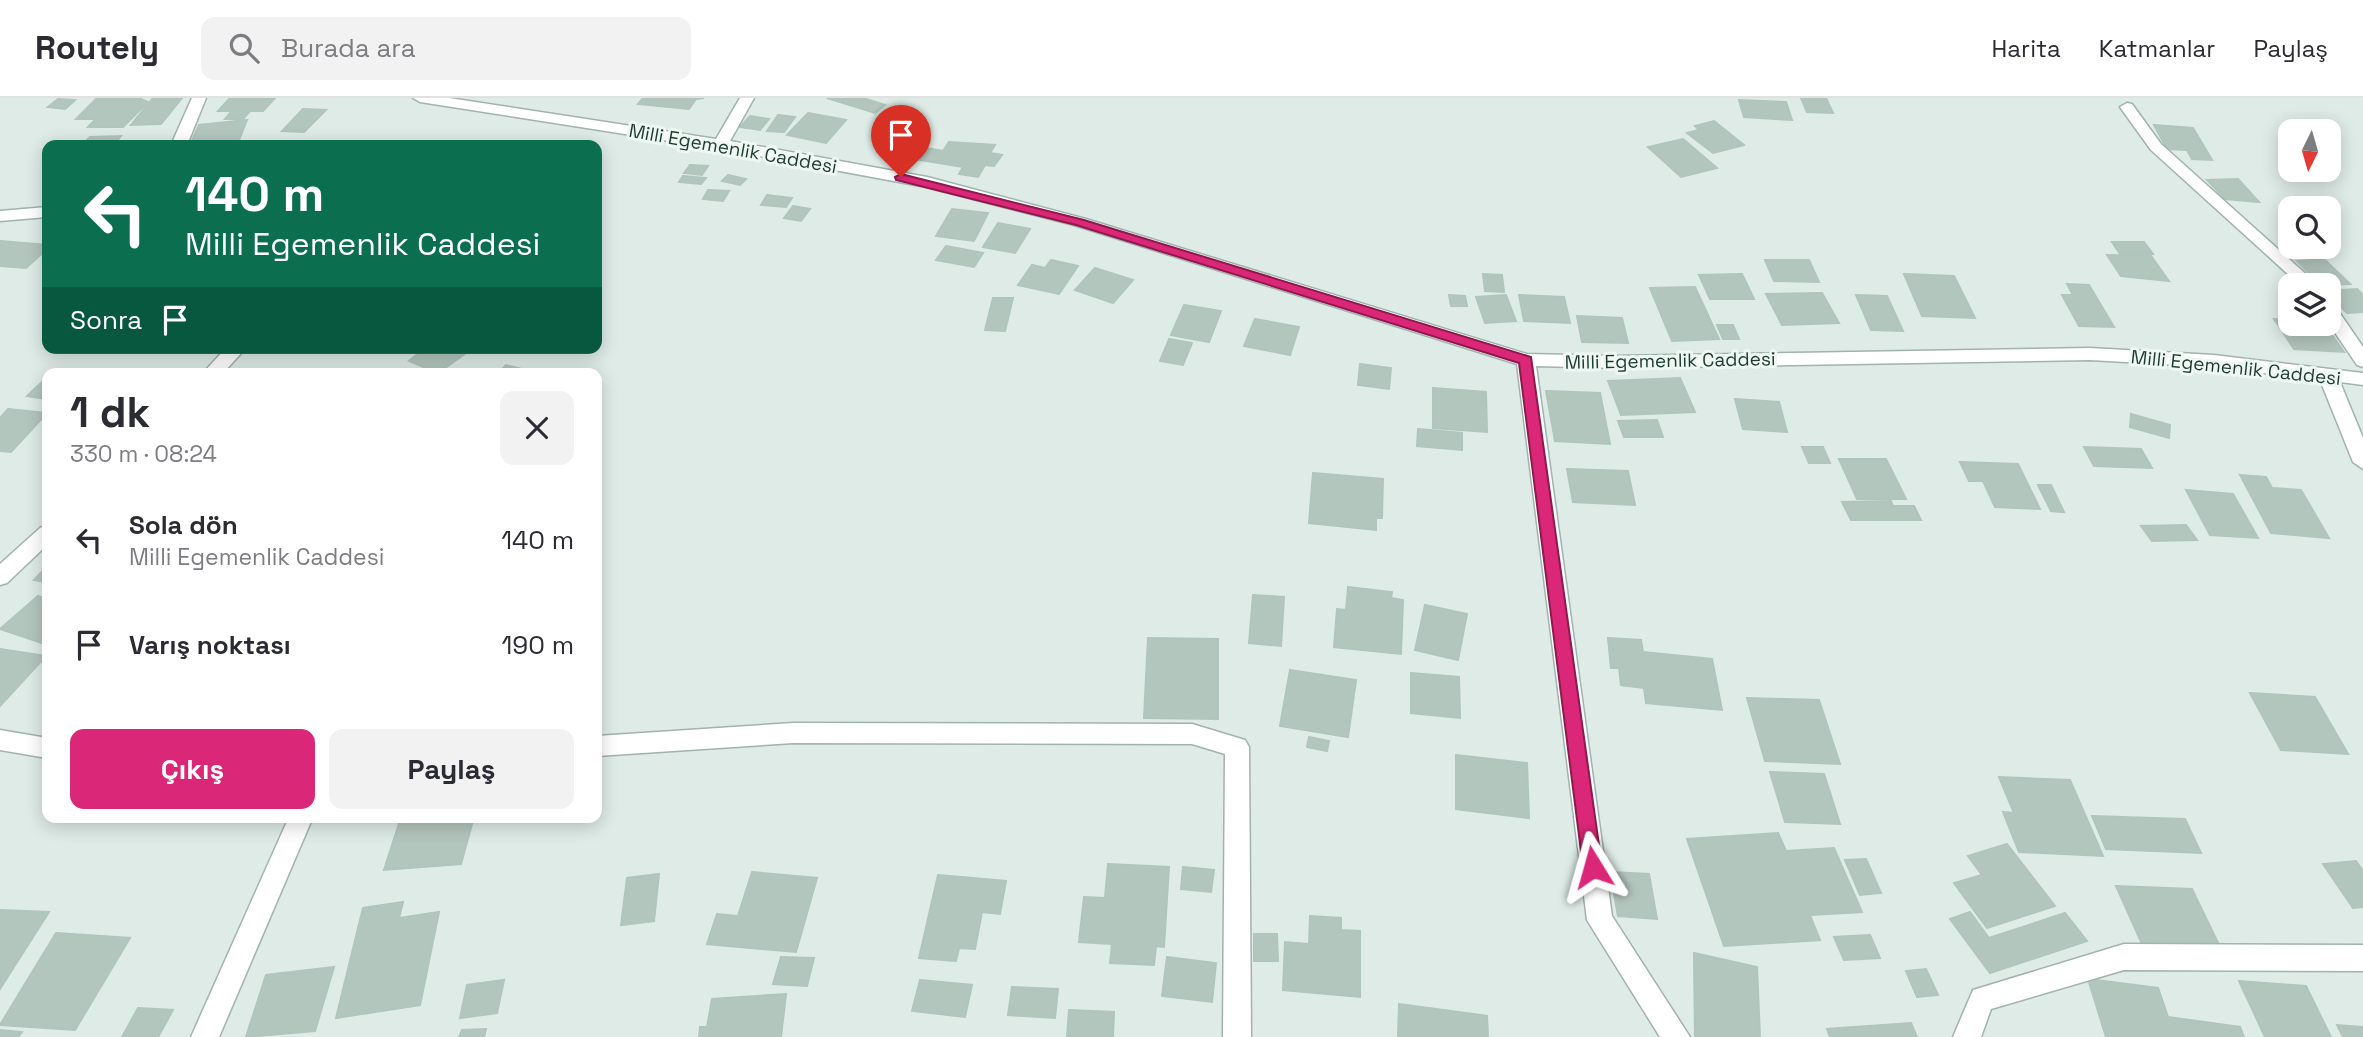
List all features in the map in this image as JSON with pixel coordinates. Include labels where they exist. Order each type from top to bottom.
[{"type":"street","points":[[181,140],[199,98]]},
{"type":"street","name":"Milli Egemenlik Caddesi","points":[[420,98],[720,144],[926,182],[1080,222],[1526,360],[1615,362],[2090,354],[2214,361],[2363,379]]},
{"type":"street","points":[[720,144],[747,98]]},
{"type":"street","points":[[2127,107],[2156,147],[2297,273]]},
{"type":"street","points":[[0,216],[42,212]]},
{"type":"street","points":[[2341,328],[2363,360]]},
{"type":"street","points":[[217,368],[231,354]]},
{"type":"street","points":[[1526,360],[1600,920],[1676,1037]]},
{"type":"street","points":[[2328,376],[2363,462]]},
{"type":"street","points":[[0,577],[42,538]]},
{"type":"street","points":[[602,746],[793,733],[1165,733],[1192,734],[1237,747],[1237,1037]]},
{"type":"street","points":[[0,740],[42,747]]},
{"type":"street","points":[[205,1037],[298,823]]},
{"type":"street","points":[[1967,1037],[1982,999],[2124,957],[2363,958]]},
{"type":"building","points":[[97,98],[139,98],[148,102],[123,127],[88,127],[96,119],[76,119]]},
{"type":"building","points":[[153,98],[182,98],[161,124],[131,125]]},
{"type":"building","points":[[230,98],[275,98],[263,111],[250,111],[243,119],[225,119],[232,111],[218,111]]},
{"type":"building","points":[[643,98],[704,98],[696,99],[689,109],[638,104]]},
{"type":"building","points":[[827,98],[863,98],[885,105],[875,113]]},
{"type":"building","points":[[1801,98],[1826,98],[1833,113],[1807,112]]},
{"type":"building","points":[[58,99],[75,100],[65,109],[48,107]]},
{"type":"building","points":[[1739,100],[1786,102],[1792,120],[1744,117]]},
{"type":"building","points":[[303,109],[326,110],[304,132],[282,131]]},
{"type":"building","points":[[808,113],[846,120],[826,143],[787,135]]},
{"type":"building","points":[[778,115],[795,117],[784,132],[767,131]]},
{"type":"building","points":[[750,116],[769,119],[760,130],[740,127]]},
{"type":"building","points":[[247,120],[239,140],[192,140],[199,125]]},
{"type":"building","points":[[1714,121],[1744,145],[1713,153],[1687,133],[1699,130],[1695,126]]},
{"type":"building","points":[[2154,125],[2193,128],[2212,160],[2192,159],[2187,150],[2167,149]]},
{"type":"building","points":[[121,136],[117,140],[87,140],[90,137]]},
{"type":"building","points":[[1683,139],[1717,168],[1681,177],[1648,147]]},
{"type":"building","points":[[949,142],[995,145],[990,153],[1002,155],[994,166],[985,165],[978,177],[959,174],[963,167],[914,159],[922,147],[943,151]]},
{"type":"building","points":[[690,165],[708,166],[702,175],[684,173]]},
{"type":"building","points":[[728,175],[746,179],[740,185],[722,181]]},
{"type":"building","points":[[683,176],[706,178],[701,184],[679,182]]},
{"type":"building","points":[[2238,179],[2259,202],[2225,199],[2207,180]]},
{"type":"building","points":[[708,190],[729,191],[723,201],[703,199]]},
{"type":"building","points":[[767,195],[792,198],[786,207],[761,205]]},
{"type":"building","points":[[793,206],[810,209],[801,221],[784,218]]},
{"type":"building","points":[[952,209],[988,213],[974,241],[936,236]]},
{"type":"building","points":[[998,223],[1030,229],[1015,253],[983,247]]},
{"type":"building","points":[[0,241],[42,245],[42,254],[26,268],[0,266]]},
{"type":"building","points":[[2112,242],[2144,242],[2153,254],[2120,254]]},
{"type":"building","points":[[946,246],[983,253],[974,267],[936,260]]},
{"type":"building","points":[[2107,255],[2151,256],[2169,281],[2121,276]]},
{"type":"building","points":[[2324,259],[2339,273],[2309,273],[2297,261]]},
{"type":"building","points":[[1051,260],[1078,266],[1059,294],[1018,285],[1032,265],[1045,268]]},
{"type":"building","points":[[1765,260],[1809,260],[1819,282],[1774,281]]},
{"type":"building","points":[[1095,268],[1133,280],[1113,303],[1075,290]]},
{"type":"building","points":[[1483,274],[1502,275],[1504,292],[1485,291]]},
{"type":"building","points":[[1742,274],[1754,299],[1710,299],[1699,275]]},
{"type":"building","points":[[1904,274],[1954,276],[1975,318],[1922,316]]},
{"type":"building","points":[[2341,275],[2350,284],[2341,284]]},
{"type":"building","points":[[2067,284],[2089,285],[2114,327],[2079,326],[2062,295],[2073,295]]},
{"type":"building","points":[[1695,287],[1719,339],[1672,341],[1650,288]]},
{"type":"building","points":[[2357,289],[2363,295],[2363,312],[2347,313],[2341,307],[2341,290]]},
{"type":"building","points":[[1822,293],[1839,323],[1782,325],[1766,294]]},
{"type":"building","points":[[1449,295],[1465,296],[1467,306],[1451,306]]},
{"type":"building","points":[[1506,295],[1516,321],[1485,323],[1476,297]]},
{"type":"building","points":[[1519,295],[1564,297],[1570,323],[1524,321]]},
{"type":"building","points":[[1856,295],[1887,296],[1903,331],[1871,330]]},
{"type":"building","points":[[993,298],[1013,298],[1005,331],[985,330]]},
{"type":"building","points":[[1184,305],[1221,311],[1209,342],[1171,335]]},
{"type":"building","points":[[1577,316],[1622,318],[1628,343],[1582,342]]},
{"type":"building","points":[[1255,319],[1299,327],[1290,355],[1244,346]]},
{"type":"building","points":[[1717,325],[1733,325],[1739,339],[1723,339]]},
{"type":"building","points":[[2285,336],[2333,336],[2344,352],[2294,349]]},
{"type":"building","points":[[1169,339],[1192,343],[1183,365],[1160,361]]},
{"type":"building","points":[[418,354],[465,354],[445,368],[426,368],[409,361]]},
{"type":"building","points":[[1360,364],[1391,368],[1389,389],[1358,385]]},
{"type":"building","points":[[1680,378],[1695,412],[1621,415],[1608,381]]},
{"type":"building","points":[[42,382],[42,398],[27,396]]},
{"type":"building","points":[[1433,388],[1486,392],[1487,432],[1433,428]]},
{"type":"building","points":[[1546,391],[1600,393],[1610,444],[1555,441]]},
{"type":"building","points":[[1735,399],[1779,402],[1787,432],[1743,429]]},
{"type":"building","points":[[8,409],[42,412],[42,418],[11,452],[0,451],[0,418]]},
{"type":"building","points":[[2131,414],[2170,425],[2169,438],[2130,427]]},
{"type":"building","points":[[1657,420],[1663,437],[1624,437],[1618,421]]},
{"type":"building","points":[[1418,429],[1462,433],[1462,450],[1417,446]]},
{"type":"building","points":[[1802,447],[1823,447],[1830,463],[1809,463]]},
{"type":"building","points":[[2084,447],[2141,449],[2152,468],[2094,466]]},
{"type":"building","points":[[1839,459],[1886,459],[1906,499],[1857,499]]},
{"type":"building","points":[[1960,462],[2018,464],[2040,509],[1995,507],[1983,481],[1969,481]]},
{"type":"building","points":[[1567,469],[1628,471],[1635,505],[1573,502]]},
{"type":"building","points":[[1313,473],[1383,479],[1382,518],[1376,518],[1376,530],[1309,523]]},
{"type":"building","points":[[2240,475],[2266,477],[2272,488],[2301,490],[2329,538],[2271,533]]},
{"type":"building","points":[[2038,485],[2051,485],[2064,512],[2051,511]]},
{"type":"building","points":[[2186,490],[2233,494],[2258,538],[2210,535]]},
{"type":"building","points":[[1891,501],[1893,506],[1914,506],[1921,520],[1851,520],[1842,502]]},
{"type":"building","points":[[2186,525],[2197,540],[2152,541],[2141,526]]},
{"type":"building","points":[[42,571],[42,581],[34,580]]},
{"type":"building","points":[[1348,587],[1392,592],[1391,598],[1403,600],[1401,654],[1334,647],[1337,609],[1346,610]]},
{"type":"building","points":[[1253,595],[1284,597],[1281,646],[1249,643]]},
{"type":"building","points":[[38,596],[42,597],[42,643],[0,629]]},
{"type":"building","points":[[1425,605],[1467,614],[1458,660],[1415,650]]},
{"type":"building","points":[[1148,638],[1218,639],[1218,719],[1144,718]]},
{"type":"building","points":[[1608,638],[1641,640],[1643,652],[1712,659],[1722,710],[1646,703],[1644,688],[1621,685],[1619,668],[1611,668]]},
{"type":"building","points":[[0,649],[42,655],[42,660],[0,706]]},
{"type":"building","points":[[1290,670],[1356,680],[1348,737],[1280,726]]},
{"type":"building","points":[[1411,673],[1459,677],[1460,718],[1411,713]]},
{"type":"building","points":[[2250,693],[2315,697],[2348,754],[2281,750]]},
{"type":"building","points":[[1747,698],[1819,700],[1840,764],[1765,761]]},
{"type":"building","points":[[1309,737],[1329,741],[1327,751],[1307,747]]},
{"type":"building","points":[[1456,755],[1527,763],[1529,818],[1456,809]]},
{"type":"building","points":[[1770,772],[1824,774],[1840,824],[1785,822]]},
{"type":"building","points":[[1999,777],[2070,780],[2103,856],[2019,852],[2003,812],[2014,813]]},
{"type":"building","points":[[2092,816],[2185,819],[2201,853],[2106,849]]},
{"type":"building","points":[[399,823],[472,823],[461,864],[384,870]]},
{"type":"building","points":[[1778,833],[1786,851],[1834,848],[1862,912],[1810,915],[1820,940],[1724,946],[1687,839]]},
{"type":"building","points":[[2007,844],[2055,906],[1987,928],[1954,883],[1982,875],[1968,856]]},
{"type":"building","points":[[1866,859],[1881,893],[1860,895],[1845,860]]},
{"type":"building","points":[[2356,861],[2363,871],[2363,907],[2353,908],[2323,864]]},
{"type":"building","points":[[1108,864],[1169,867],[1164,947],[1156,946],[1154,965],[1110,963],[1112,944],[1079,942],[1084,897],[1105,898]]},
{"type":"building","points":[[1183,867],[1214,870],[1211,892],[1181,889]]},
{"type":"building","points":[[752,872],[817,878],[796,952],[707,944],[717,914],[738,916]]},
{"type":"building","points":[[1610,872],[1649,874],[1657,919],[1618,916]]},
{"type":"building","points":[[659,874],[654,921],[621,925],[627,878]]},
{"type":"building","points":[[938,875],[1006,881],[1000,914],[982,912],[975,949],[959,948],[956,961],[919,958]]},
{"type":"building","points":[[2116,886],[2192,889],[2220,947],[2142,944]]},
{"type":"building","points":[[403,902],[399,918],[439,912],[420,1005],[336,1018],[363,908]]},
{"type":"building","points":[[0,910],[49,912],[0,989]]},
{"type":"building","points":[[1970,912],[1989,938],[2065,913],[2087,941],[1990,973],[1950,919]]},
{"type":"building","points":[[1310,916],[1341,918],[1341,930],[1360,931],[1360,997],[1283,990],[1285,942],[1309,944]]},
{"type":"building","points":[[56,933],[130,938],[75,1030],[0,1025]]},
{"type":"building","points":[[1254,934],[1277,934],[1278,961],[1254,961]]},
{"type":"building","points":[[1870,935],[1880,958],[1844,960],[1834,937]]},
{"type":"building","points":[[1694,953],[1757,967],[1760,1037],[1695,1037]]},
{"type":"building","points":[[781,957],[814,958],[807,986],[773,984]]},
{"type":"building","points":[[1167,957],[1216,963],[1212,1002],[1162,996]]},
{"type":"building","points":[[334,967],[315,1031],[246,1037],[266,975]]},
{"type":"building","points":[[1926,969],[1938,995],[1917,997],[1906,971]]},
{"type":"building","points":[[2088,979],[2158,988],[2168,1017],[2240,1027],[2244,1037],[2106,1037]]},
{"type":"building","points":[[504,980],[497,1013],[460,1018],[467,985]]},
{"type":"building","points":[[920,980],[972,985],[965,1017],[912,1011]]},
{"type":"building","points":[[2239,981],[2306,986],[2331,1037],[2265,1037]]},
{"type":"building","points":[[1012,987],[1058,989],[1055,1018],[1008,1015]]},
{"type":"building","points":[[786,994],[781,1037],[699,1037],[700,1027],[707,1027],[712,999]]},
{"type":"building","points":[[1399,1004],[1487,1016],[1488,1037],[1398,1037]]},
{"type":"building","points":[[138,1008],[173,1010],[158,1037],[122,1037]]},
{"type":"building","points":[[1069,1010],[1114,1012],[1113,1037],[1067,1037]]},
{"type":"building","points":[[1911,1023],[1917,1037],[1830,1037],[1827,1029]]},
{"type":"building","points":[[2337,1025],[2363,1027],[2363,1037],[2343,1037]]},
{"type":"building","points":[[486,1029],[484,1037],[459,1037],[462,1030]]},
{"type":"building","points":[[0,1030],[22,1032],[18,1037],[0,1037]]},
{"type":"route","points":[[901,177],[1080,222],[1526,360],[1593,867]]}]
